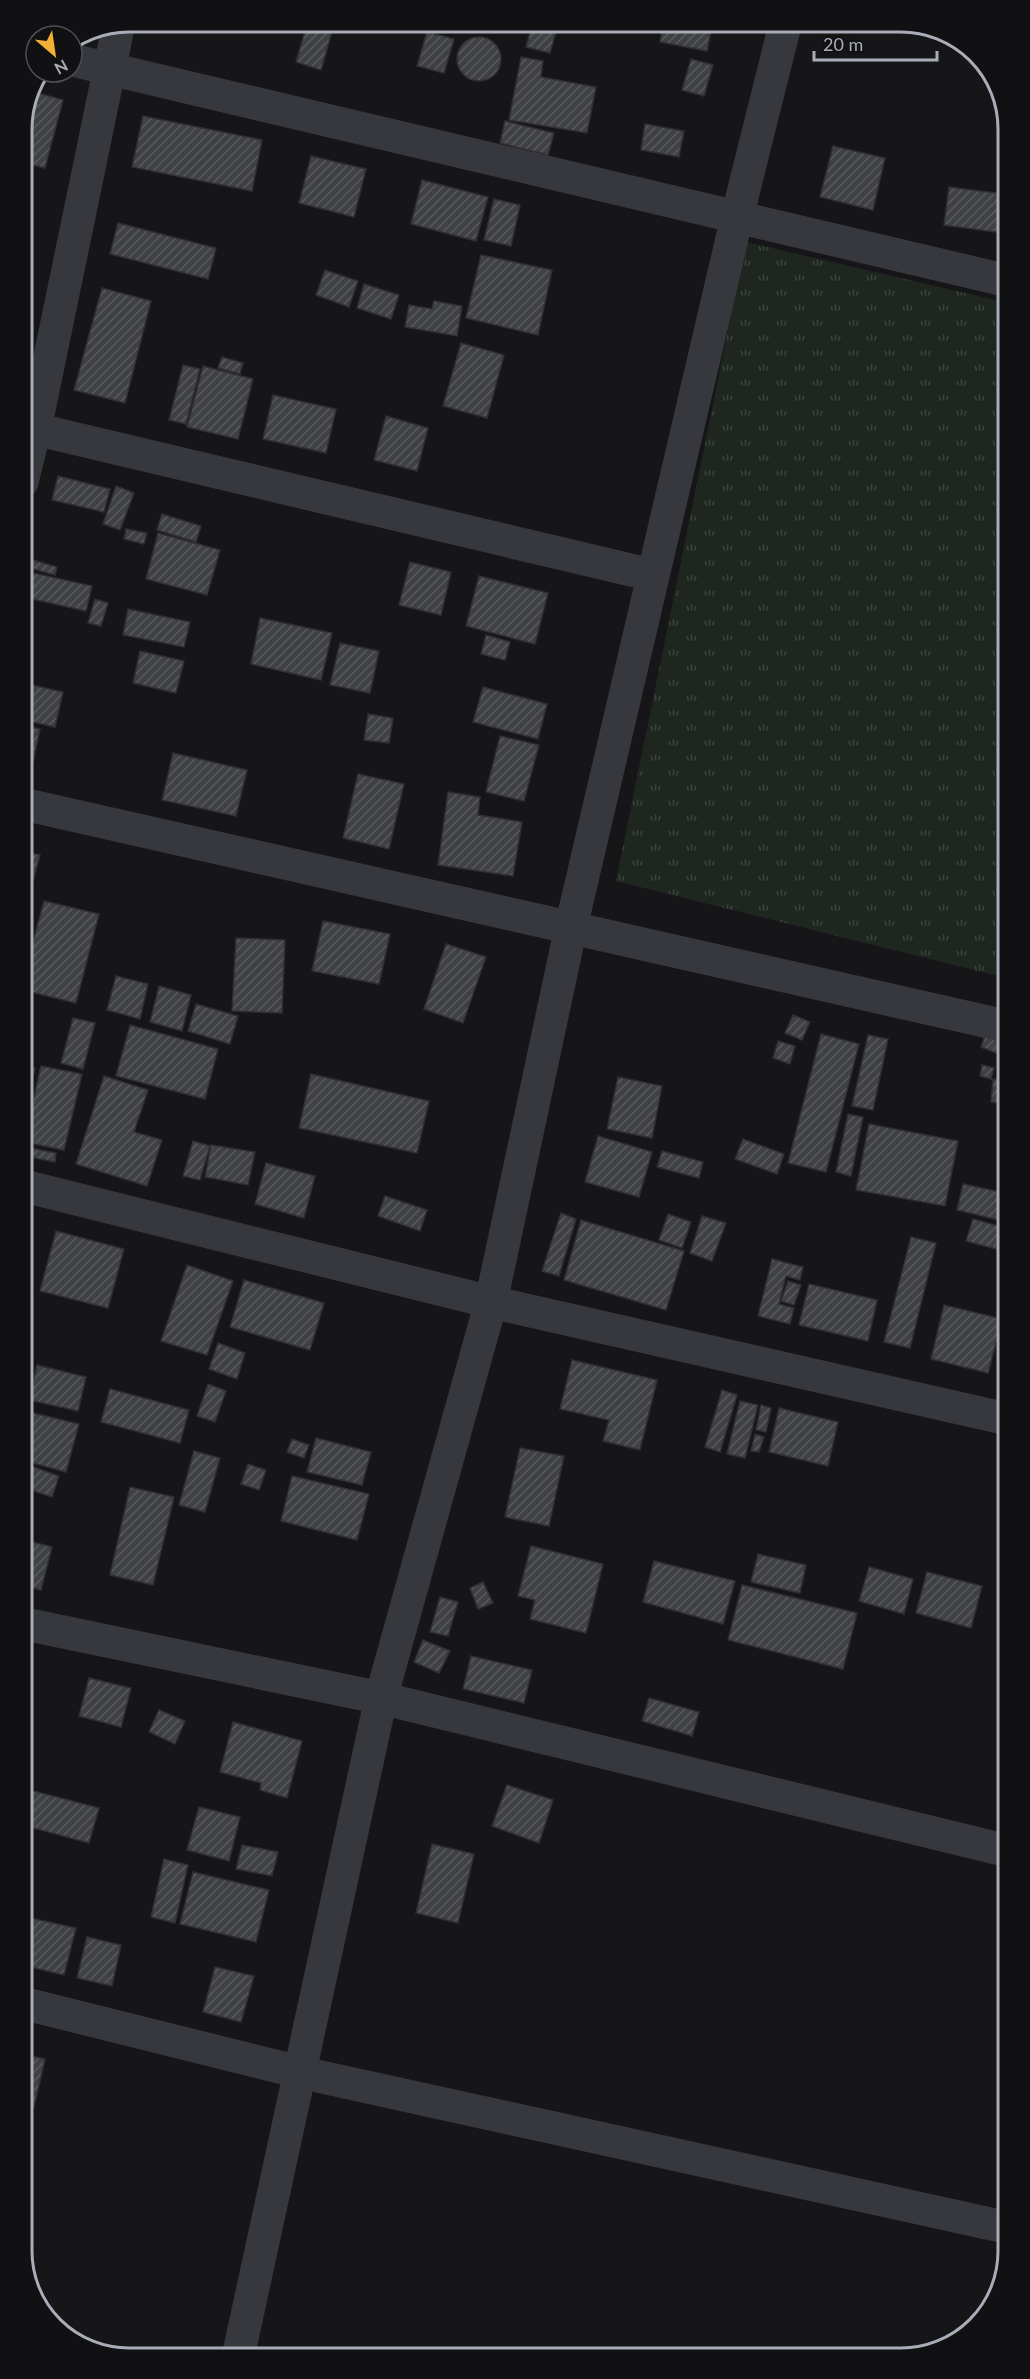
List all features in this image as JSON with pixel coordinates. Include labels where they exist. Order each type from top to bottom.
[{"type":"street","points":[[32,413],[117,32]]},
{"type":"street","points":[[240,2347],[381,1698],[491,1302],[571,927],[736,217],[783,32]]},
{"type":"street","points":[[84,63],[998,279]]},
{"type":"street","points":[[32,428],[652,575]]},
{"type":"street","points":[[32,806],[998,1024]]},
{"type":"street","points":[[32,1188],[491,1302],[998,1417]]},
{"type":"street","points":[[32,1624],[381,1698],[998,1849]]},
{"type":"street","points":[[32,2005],[299,2072],[998,2226]]},
{"type":"green space","points":[[746,242],[998,301],[998,976],[616,881]]},
{"type":"building","points":[[305,32],[332,32],[321,70],[296,62]]},
{"type":"building","points":[[427,32],[454,39],[444,73],[417,66]]},
{"type":"building","points":[[530,32],[556,32],[550,53],[526,47]]},
{"type":"building","points":[[662,32],[711,32],[707,51],[660,42]]},
{"type":"building","points":[[479,37],[488,38],[495,43],[500,50],[500,68],[495,75],[488,80],[479,81],[470,80],[463,75],[458,68],[457,59],[458,50],[463,43],[470,38]]},
{"type":"building","points":[[521,57],[543,61],[541,77],[596,87],[587,133],[509,120]]},
{"type":"building","points":[[691,59],[713,65],[704,96],[682,90]]},
{"type":"building","points":[[38,93],[63,100],[45,168],[32,165],[32,122]]},
{"type":"building","points":[[143,116],[262,140],[252,191],[132,167]]},
{"type":"building","points":[[505,121],[554,133],[548,155],[500,143]]},
{"type":"building","points":[[645,124],[684,131],[679,157],[641,150]]},
{"type":"building","points":[[833,146],[885,158],[873,210],[820,197]]},
{"type":"building","points":[[311,156],[366,169],[354,217],[299,203]]},
{"type":"building","points":[[422,180],[488,197],[476,241],[411,224]]},
{"type":"building","points":[[949,187],[998,193],[998,232],[944,225]]},
{"type":"building","points":[[494,199],[520,205],[511,246],[484,240]]},
{"type":"building","points":[[118,223],[216,248],[208,279],[110,254]]},
{"type":"building","points":[[481,255],[552,270],[538,335],[466,318]]},
{"type":"building","points":[[325,270],[358,281],[349,307],[316,295]]},
{"type":"building","points":[[364,284],[399,295],[391,319],[357,308]]},
{"type":"building","points":[[102,288],[151,301],[125,403],[74,390]]},
{"type":"building","points":[[434,301],[462,306],[457,336],[405,327],[409,305],[432,309]]},
{"type":"building","points":[[461,343],[504,355],[487,418],[443,406]]},
{"type":"building","points":[[222,357],[243,363],[240,374],[218,368]]},
{"type":"building","points":[[183,365],[200,369],[186,424],[169,420]]},
{"type":"building","points":[[203,366],[253,379],[238,439],[187,427]]},
{"type":"building","points":[[273,395],[336,409],[326,453],[263,439]]},
{"type":"building","points":[[386,416],[428,428],[417,471],[374,460]]},
{"type":"building","points":[[58,476],[110,489],[104,512],[52,500]]},
{"type":"building","points":[[116,486],[134,493],[120,530],[103,524]]},
{"type":"building","points":[[162,514],[201,526],[196,542],[157,530]]},
{"type":"building","points":[[126,529],[147,533],[144,544],[124,539]]},
{"type":"building","points":[[158,533],[220,550],[207,595],[146,579]]},
{"type":"building","points":[[33,560],[57,567],[55,575],[32,569]]},
{"type":"building","points":[[410,562],[451,572],[441,615],[399,605]]},
{"type":"building","points":[[32,573],[92,586],[86,611],[32,599]]},
{"type":"building","points":[[479,576],[548,593],[535,644],[466,626]]},
{"type":"building","points":[[95,599],[108,603],[101,626],[88,623]]},
{"type":"building","points":[[128,609],[190,622],[184,647],[123,635]]},
{"type":"building","points":[[260,618],[332,633],[321,680],[251,664]]},
{"type":"building","points":[[486,635],[510,642],[505,660],[481,654]]},
{"type":"building","points":[[340,643],[379,651],[370,693],[330,685]]},
{"type":"building","points":[[140,651],[184,661],[176,693],[133,683]]},
{"type":"building","points":[[32,685],[63,692],[55,727],[32,722]]},
{"type":"building","points":[[483,687],[547,704],[538,739],[473,722]]},
{"type":"building","points":[[368,714],[393,718],[389,743],[364,740]]},
{"type":"building","points":[[32,727],[40,729],[32,762]]},
{"type":"building","points":[[500,736],[539,745],[524,801],[486,792]]},
{"type":"building","points":[[173,753],[247,770],[236,816],[162,800]]},
{"type":"building","points":[[358,774],[404,784],[389,849],[343,838]]},
{"type":"building","points":[[448,792],[480,797],[478,815],[522,822],[513,876],[438,865]]},
{"type":"building","points":[[32,853],[40,855],[32,884]]},
{"type":"building","points":[[44,901],[99,914],[76,1003],[32,992],[32,945]]},
{"type":"building","points":[[323,921],[390,934],[379,984],[312,971]]},
{"type":"building","points":[[236,938],[285,940],[282,1013],[232,1011]]},
{"type":"building","points":[[446,944],[486,957],[463,1023],[424,1009]]},
{"type":"building","points":[[116,976],[148,984],[140,1019],[107,1010]]},
{"type":"building","points":[[159,986],[191,995],[182,1031],[150,1022]]},
{"type":"building","points":[[196,1004],[238,1016],[230,1044],[188,1031]]},
{"type":"building","points":[[793,1015],[810,1022],[802,1040],[785,1033]]},
{"type":"building","points":[[73,1018],[95,1023],[83,1069],[61,1063]]},
{"type":"building","points":[[130,1025],[218,1049],[205,1099],[116,1076]]},
{"type":"building","points":[[821,1034],[859,1044],[826,1172],[788,1163]]},
{"type":"building","points":[[868,1035],[888,1039],[873,1110],[852,1106]]},
{"type":"building","points":[[985,1036],[998,1040],[998,1054],[981,1047]]},
{"type":"building","points":[[778,1041],[795,1046],[790,1064],[773,1058]]},
{"type":"building","points":[[982,1065],[994,1068],[991,1079],[980,1076]]},
{"type":"building","points":[[41,1066],[82,1074],[64,1150],[32,1144],[32,1106]]},
{"type":"building","points":[[311,1074],[429,1101],[417,1153],[299,1128]]},
{"type":"building","points":[[104,1076],[148,1090],[134,1132],[162,1140],[147,1186],[76,1164]]},
{"type":"building","points":[[618,1077],[662,1086],[652,1138],[607,1129]]},
{"type":"building","points":[[993,1079],[998,1079],[998,1102],[991,1102]]},
{"type":"building","points":[[848,1114],[863,1117],[851,1176],[836,1172]]},
{"type":"building","points":[[869,1124],[958,1141],[945,1206],[856,1190]]},
{"type":"building","points":[[598,1136],[652,1152],[639,1197],[585,1182]]},
{"type":"building","points":[[743,1139],[784,1154],[777,1174],[735,1159]]},
{"type":"building","points":[[193,1141],[210,1146],[200,1180],[183,1176]]},
{"type":"building","points":[[211,1145],[255,1152],[248,1185],[205,1177]]},
{"type":"building","points":[[32,1148],[56,1153],[55,1162],[32,1157]]},
{"type":"building","points":[[662,1151],[703,1162],[699,1178],[657,1167]]},
{"type":"building","points":[[266,1163],[315,1176],[304,1218],[255,1204]]},
{"type":"building","points":[[963,1184],[998,1192],[998,1220],[957,1210]]},
{"type":"building","points":[[385,1196],[427,1210],[420,1231],[378,1216]]},
{"type":"building","points":[[561,1213],[576,1219],[559,1276],[542,1271]]},
{"type":"building","points":[[668,1214],[691,1222],[682,1248],[659,1240]]},
{"type":"building","points":[[702,1216],[726,1223],[712,1261],[690,1253]]},
{"type":"building","points":[[973,1219],[998,1226],[996,1249],[966,1241]]},
{"type":"building","points":[[581,1220],[684,1251],[666,1310],[564,1280]]},
{"type":"building","points":[[56,1231],[124,1249],[108,1308],[40,1291]]},
{"type":"building","points":[[911,1237],[936,1243],[910,1348],[884,1342]]},
{"type":"building","points":[[772,1259],[803,1267],[800,1280],[786,1276],[779,1304],[794,1308],[790,1324],[758,1316]]},
{"type":"building","points":[[187,1265],[233,1281],[207,1355],[161,1341]]},
{"type":"building","points":[[244,1280],[324,1303],[310,1350],[230,1327]]},
{"type":"building","points":[[788,1281],[801,1285],[794,1305],[781,1301]]},
{"type":"building","points":[[809,1284],[877,1300],[868,1341],[799,1325]]},
{"type":"building","points":[[944,1305],[998,1318],[998,1334],[988,1373],[931,1359]]},
{"type":"building","points":[[218,1343],[245,1353],[237,1379],[209,1369]]},
{"type":"building","points":[[572,1360],[657,1380],[640,1450],[603,1441],[609,1420],[560,1409]]},
{"type":"building","points":[[37,1365],[86,1377],[78,1411],[32,1401],[32,1387]]},
{"type":"building","points":[[208,1384],[226,1391],[215,1422],[197,1416]]},
{"type":"building","points":[[110,1389],[189,1410],[180,1443],[101,1422]]},
{"type":"building","points":[[722,1390],[737,1395],[720,1452],[705,1447]]},
{"type":"building","points":[[740,1401],[758,1405],[745,1458],[727,1454]]},
{"type":"building","points":[[761,1405],[771,1408],[766,1432],[756,1430]]},
{"type":"building","points":[[779,1408],[838,1422],[828,1466],[769,1452]]},
{"type":"building","points":[[32,1413],[79,1424],[66,1472],[32,1463]]},
{"type":"building","points":[[755,1434],[764,1437],[759,1452],[751,1451]]},
{"type":"building","points":[[316,1438],[371,1452],[362,1485],[307,1472]]},
{"type":"building","points":[[292,1439],[309,1445],[304,1458],[287,1452]]},
{"type":"building","points":[[520,1448],[564,1456],[549,1526],[505,1517]]},
{"type":"building","points":[[194,1451],[220,1458],[205,1512],[179,1505]]},
{"type":"building","points":[[248,1464],[266,1470],[259,1490],[241,1484]]},
{"type":"building","points":[[32,1466],[59,1476],[52,1497],[32,1490]]},
{"type":"building","points":[[292,1476],[369,1494],[357,1540],[281,1521]]},
{"type":"building","points":[[130,1487],[174,1497],[153,1585],[110,1575]]},
{"type":"building","points":[[32,1542],[52,1547],[41,1590],[32,1588]]},
{"type":"building","points":[[531,1546],[603,1564],[586,1633],[530,1619],[535,1600],[518,1596]]},
{"type":"building","points":[[758,1554],[806,1565],[800,1593],[751,1582]]},
{"type":"building","points":[[654,1561],[735,1581],[723,1624],[643,1602]]},
{"type":"building","points":[[869,1567],[913,1579],[904,1614],[859,1601]]},
{"type":"building","points":[[927,1572],[982,1586],[971,1628],[916,1613]]},
{"type":"building","points":[[483,1582],[493,1603],[478,1609],[470,1588]]},
{"type":"building","points":[[742,1585],[857,1613],[843,1669],[728,1640]]},
{"type":"building","points":[[440,1597],[458,1602],[448,1636],[430,1632]]},
{"type":"building","points":[[423,1640],[450,1651],[439,1673],[414,1662]]},
{"type":"building","points":[[471,1656],[532,1670],[524,1703],[463,1689]]},
{"type":"building","points":[[89,1678],[131,1688],[121,1727],[79,1716]]},
{"type":"building","points":[[649,1698],[699,1712],[692,1736],[642,1721]]},
{"type":"building","points":[[159,1710],[185,1721],[175,1744],[149,1732]]},
{"type":"building","points":[[233,1722],[302,1741],[287,1798],[260,1790],[261,1783],[220,1772]]},
{"type":"building","points":[[507,1785],[553,1800],[539,1843],[492,1826]]},
{"type":"building","points":[[32,1791],[99,1808],[89,1843],[32,1828]]},
{"type":"building","points":[[199,1807],[240,1817],[229,1861],[187,1850]]},
{"type":"building","points":[[432,1844],[474,1854],[458,1923],[416,1913]]},
{"type":"building","points":[[242,1845],[278,1852],[272,1876],[236,1869]]},
{"type":"building","points":[[164,1859],[188,1865],[175,1923],[151,1917]]},
{"type":"building","points":[[193,1872],[269,1890],[256,1942],[180,1924]]},
{"type":"building","points":[[32,1918],[76,1928],[64,1975],[32,1967]]},
{"type":"building","points":[[87,1937],[121,1945],[112,1986],[77,1978]]},
{"type":"building","points":[[215,1967],[254,1976],[241,2022],[203,2012]]},
{"type":"building","points":[[32,2056],[45,2059],[34,2107],[32,2106]]}]
